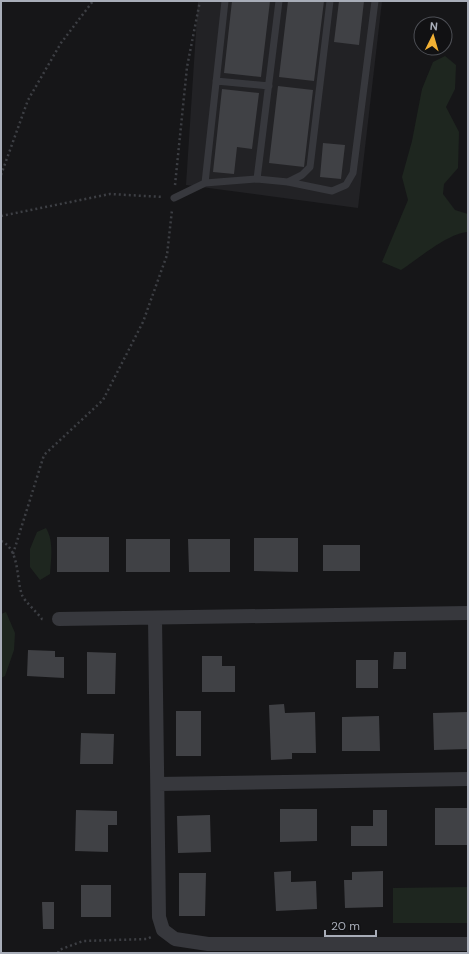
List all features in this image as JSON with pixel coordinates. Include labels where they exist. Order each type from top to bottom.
[{"type":"street","points":[[59,619],[468,613]]},
{"type":"street","points":[[155,618],[159,917],[164,930],[175,939],[208,944],[468,944]]},
{"type":"street","points":[[158,784],[468,779]]},
{"type":"lane","points":[[205,183],[225,1]]},
{"type":"lane","points":[[257,179],[279,1]]},
{"type":"lane","points":[[288,182],[302,175],[310,167],[330,1]]},
{"type":"lane","points":[[174,198],[205,183],[257,179],[288,182],[332,190],[346,185],[353,173],[375,1]]},
{"type":"lane","points":[[216,81],[269,86]]},
{"type":"path","points":[[1,175],[28,100],[62,43],[93,1]]},
{"type":"path","points":[[13,554],[44,455],[103,400],[143,322],[167,255],[187,67],[200,1]]},
{"type":"path","points":[[1,216],[110,194],[174,198]]},
{"type":"path","points":[[1,541],[4,542],[13,554],[23,596],[42,619],[59,619]]},
{"type":"path","points":[[58,953],[59,950],[83,941],[148,939],[164,930]]},
{"type":"shaded area","points":[[198,1],[382,1],[358,208],[186,185]]},
{"type":"shaded area","points":[[445,56],[456,65],[455,89],[446,107],[459,132],[458,168],[444,184],[443,194],[455,210],[468,214],[468,232],[460,233],[433,247],[401,270],[382,262],[408,200],[402,177],[412,141],[422,89],[433,62]]},
{"type":"shaded area","points":[[46,528],[49,533],[51,544],[50,574],[40,580],[30,567],[30,549],[37,532]]},
{"type":"shaded area","points":[[6,612],[15,633],[14,650],[5,676],[1,678],[1,614]]},
{"type":"shaded area","points":[[468,887],[468,923],[393,923],[393,888]]},
{"type":"building","points":[[232,1],[270,1],[261,77],[224,73]]},
{"type":"building","points":[[288,1],[324,1],[314,81],[279,77]]},
{"type":"building","points":[[339,1],[364,1],[359,45],[334,42]]},
{"type":"building","points":[[278,86],[313,90],[304,167],[269,163]]},
{"type":"building","points":[[222,89],[259,93],[252,149],[237,147],[234,174],[213,172]]},
{"type":"building","points":[[323,143],[345,145],[341,179],[320,177]]},
{"type":"building","points":[[57,537],[109,537],[109,572],[57,572]]},
{"type":"building","points":[[254,538],[298,538],[298,572],[254,571]]},
{"type":"building","points":[[126,539],[170,539],[170,572],[126,572]]},
{"type":"building","points":[[188,539],[230,539],[230,572],[189,572]]},
{"type":"building","points":[[323,545],[360,545],[360,571],[323,571]]},
{"type":"building","points":[[28,650],[55,651],[55,657],[64,657],[64,678],[27,676]]},
{"type":"building","points":[[87,652],[116,653],[115,694],[87,694]]},
{"type":"building","points":[[394,652],[406,652],[406,669],[393,669]]},
{"type":"building","points":[[202,656],[222,656],[222,666],[235,666],[235,692],[202,692]]},
{"type":"building","points":[[356,660],[378,660],[378,688],[356,688]]},
{"type":"building","points":[[284,704],[285,713],[315,712],[316,753],[292,753],[292,759],[271,760],[269,705]]},
{"type":"building","points":[[176,711],[201,711],[201,756],[176,756]]},
{"type":"building","points":[[468,712],[468,749],[434,750],[433,713]]},
{"type":"building","points":[[379,716],[380,751],[342,751],[342,717]]},
{"type":"building","points":[[81,733],[114,734],[113,764],[80,764]]},
{"type":"building","points":[[435,808],[468,808],[468,845],[435,845]]},
{"type":"building","points":[[280,809],[317,809],[317,841],[280,842]]},
{"type":"building","points":[[76,810],[117,811],[117,825],[108,825],[108,852],[75,851]]},
{"type":"building","points":[[373,810],[387,810],[387,846],[351,846],[351,826],[373,826]]},
{"type":"building","points":[[210,815],[211,852],[178,853],[177,816]]},
{"type":"building","points":[[291,871],[291,882],[316,881],[317,909],[276,911],[274,872]]},
{"type":"building","points":[[383,871],[383,907],[345,908],[344,880],[352,880],[352,872]]},
{"type":"building","points":[[179,873],[206,873],[205,916],[179,916]]},
{"type":"building","points":[[81,885],[111,885],[111,917],[81,917]]},
{"type":"building","points":[[42,902],[54,902],[54,929],[43,929]]}]
